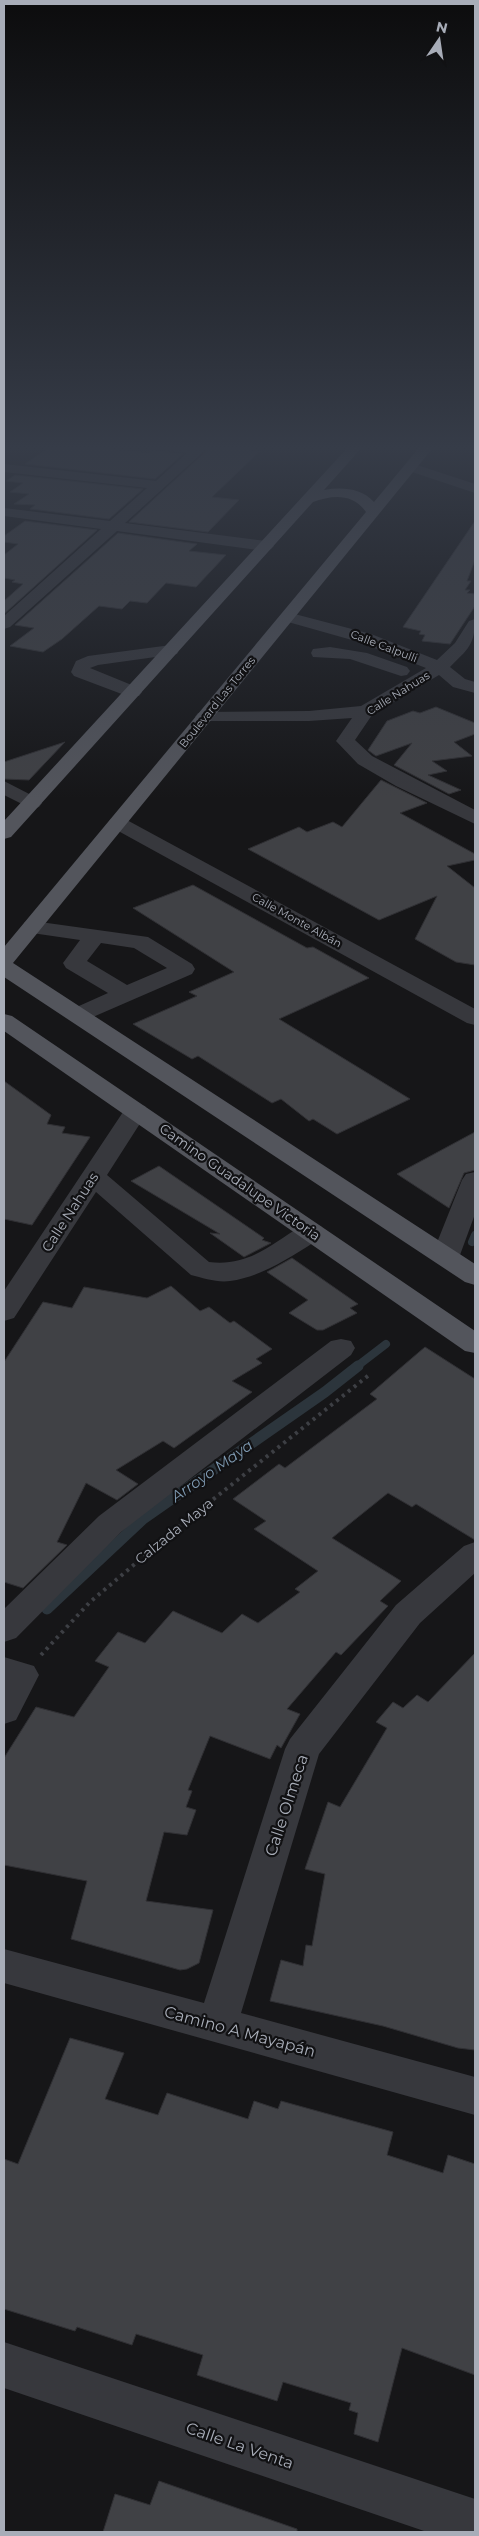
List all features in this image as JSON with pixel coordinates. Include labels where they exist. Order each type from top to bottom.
[{"type":"main road","points":[[4,833],[251,562]]},
{"type":"main road","name":"Boulevard Las Torres","points":[[4,960],[332,562]]},
{"type":"main road","points":[[4,967],[446,1255],[475,1276]]},
{"type":"main road","name":"Camino Guadalupe Victoria","points":[[4,1021],[475,1344]]},
{"type":"street","points":[[4,624],[73,562]]},
{"type":"street","name":"Calle Calpulli","points":[[287,617],[365,638],[440,667],[458,683],[475,688]]},
{"type":"street","name":"Calle Nahuas","points":[[475,624],[460,646],[440,667],[365,712],[346,741],[365,760],[403,782],[475,818]]},
{"type":"street","points":[[133,692],[80,672],[82,665],[94,660],[171,650]]},
{"type":"street","points":[[319,653],[332,650],[346,652],[421,678]]},
{"type":"street","points":[[204,717],[309,716],[365,712]]},
{"type":"street","points":[[4,787],[32,803]]},
{"type":"street","name":"Calle Monte Albán","points":[[118,822],[472,1009]]},
{"type":"street","points":[[33,927],[140,942],[184,969],[78,1015]]},
{"type":"street","points":[[95,936],[74,963],[126,995]]},
{"type":"street","name":"Calle Nahuas","points":[[4,1312],[136,1111]]},
{"type":"street","points":[[93,1176],[200,1269],[228,1273],[261,1263],[311,1232]]},
{"type":"street","points":[[446,1255],[475,1180]]},
{"type":"street","points":[[4,1629],[110,1524],[341,1348]]},
{"type":"street","name":"Calle Olmeca","points":[[217,2024],[303,1749],[408,1614],[475,1554]]},
{"type":"street","points":[[4,1710],[13,1672]]},
{"type":"street","name":"Camino A Mayapán","points":[[4,1966],[475,2096]]},
{"type":"street","name":"Calle La Venta","points":[[4,2365],[475,2524]]},
{"type":"path","name":"Calzada Maya","points":[[13,1672],[90,1602],[181,1525],[369,1375]]},
{"type":"building","points":[[4,562],[61,562],[4,614],[4,601],[23,584],[4,578]]},
{"type":"building","points":[[85,562],[219,562],[196,587],[166,583],[147,603],[130,601],[122,609],[99,606],[62,639],[43,652],[10,646],[34,628],[15,625]]},
{"type":"building","points":[[447,562],[474,562],[467,581],[471,581],[465,590],[470,590],[467,593],[475,594],[475,606],[450,644],[422,641],[425,635],[419,634],[421,631],[403,627]]},
{"type":"building","points":[[436,707],[475,723],[475,734],[454,742],[472,756],[432,761],[447,771],[428,775],[461,790],[449,794],[394,765],[412,743],[376,756],[368,750],[387,721],[413,711],[420,713]]},
{"type":"building","points":[[65,742],[29,780],[4,779],[4,762]]},
{"type":"building","points":[[381,780],[427,803],[400,813],[475,854],[475,860],[447,866],[475,888],[475,965],[456,962],[415,939],[437,896],[379,920],[248,849],[299,827],[307,832],[333,822],[342,827]]},
{"type":"building","points":[[193,885],[307,948],[313,947],[369,978],[279,1019],[410,1099],[337,1134],[313,1119],[309,1121],[281,1099],[272,1103],[198,1056],[192,1059],[133,1024],[197,996],[189,992],[234,972],[133,908]]},
{"type":"building","points":[[4,1081],[51,1115],[47,1124],[65,1127],[62,1133],[90,1137],[32,1225],[4,1219]]},
{"type":"building","points":[[475,1132],[475,1170],[464,1173],[449,1208],[397,1174]]},
{"type":"building","points":[[159,1166],[264,1238],[262,1240],[271,1243],[244,1257],[210,1233],[220,1234],[131,1181]]},
{"type":"building","points":[[292,1258],[358,1304],[350,1308],[357,1313],[323,1330],[317,1330],[289,1313],[308,1300],[267,1272]]},
{"type":"building","points":[[171,1286],[200,1311],[209,1307],[230,1323],[234,1321],[272,1349],[256,1359],[262,1363],[232,1381],[252,1392],[174,1448],[163,1441],[116,1470],[138,1484],[117,1500],[86,1483],[57,1542],[67,1545],[23,1588],[4,1582],[4,1362],[43,1302],[72,1308],[84,1287],[147,1298]]},
{"type":"building","points":[[425,1347],[475,1379],[475,1540],[416,1504],[412,1507],[388,1493],[332,1538],[401,1581],[380,1601],[388,1606],[341,1655],[336,1652],[287,1709],[300,1714],[281,1748],[277,1745],[270,1759],[210,1736],[188,1790],[192,1791],[186,1807],[196,1810],[187,1835],[164,1832],[146,1901],[213,1910],[199,1963],[180,1970],[71,1939],[87,1881],[4,1865],[4,1758],[36,1707],[74,1717],[109,1667],[95,1661],[118,1632],[145,1643],[173,1611],[222,1633],[242,1614],[258,1623],[300,1592],[295,1589],[318,1571],[254,1529],[266,1521],[233,1499],[279,1464],[285,1468],[377,1399],[370,1394]]},
{"type":"building","points":[[475,1653],[475,2050],[458,2048],[383,2026],[270,2001],[281,1960],[303,1966],[306,1945],[312,1946],[325,1874],[305,1869],[328,1802],[340,1807],[387,1728],[376,1722],[393,1702],[403,1708],[417,1695],[428,1702]]},
{"type":"building","points":[[70,2038],[124,2053],[105,2099],[158,2115],[167,2093],[248,2119],[254,2101],[278,2109],[281,2101],[393,2132],[387,2155],[443,2173],[448,2155],[475,2164],[475,2375],[402,2348],[378,2442],[354,2434],[358,2413],[349,2410],[351,2403],[283,2382],[277,2401],[197,2375],[203,2355],[136,2334],[132,2345],[77,2327],[75,2331],[4,2309],[4,2159],[18,2164]]},
{"type":"building","points":[[159,2481],[297,2529],[297,2532],[103,2532],[115,2494],[150,2505]]},
{"type":"waterway","name":"Arroyo Maya","points":[[472,1242],[475,1235]]},
{"type":"waterway","name":"Arroyo Maya","points":[[356,1367],[386,1344]]},
{"type":"waterway","name":"Arroyo Maya","points":[[47,1609],[143,1519],[325,1392],[358,1366]]}]
